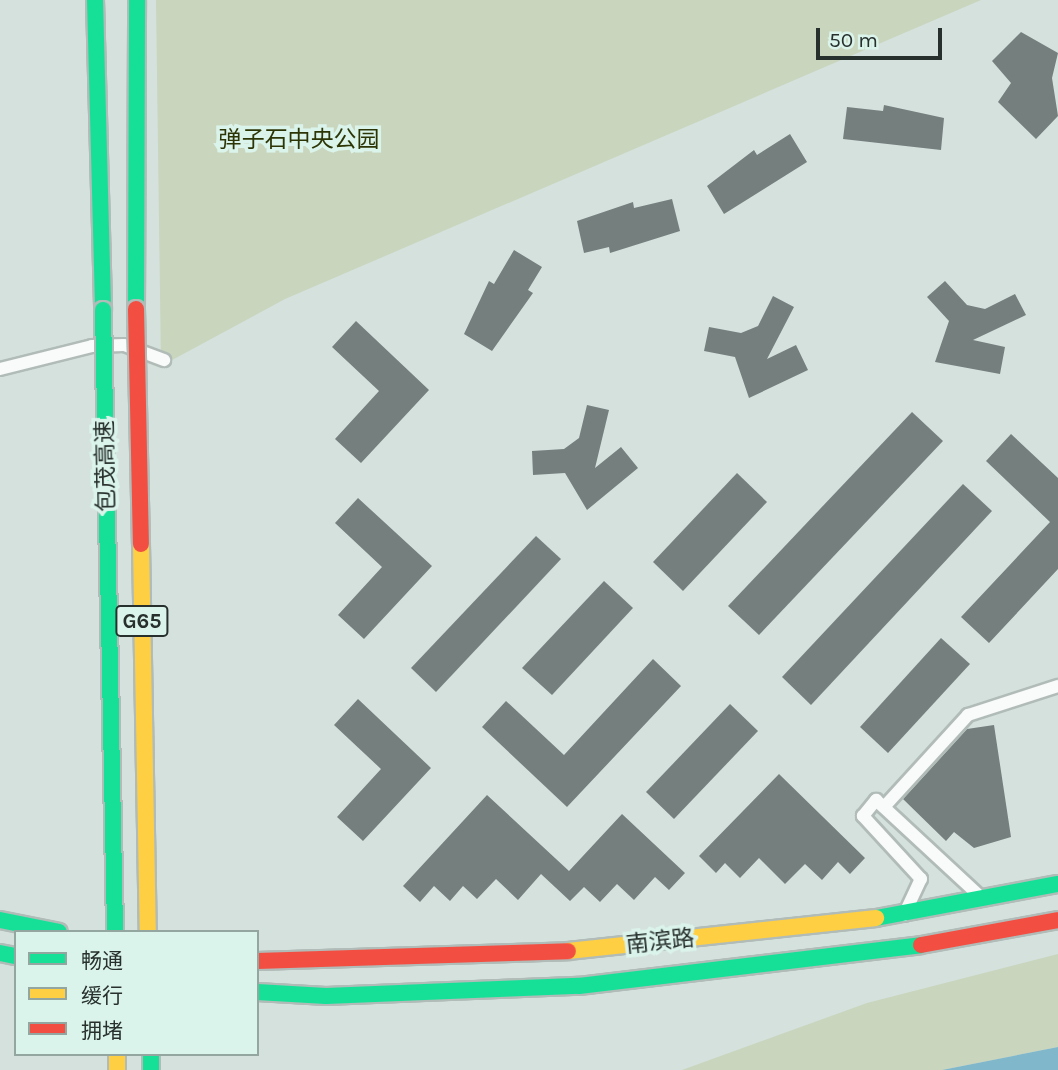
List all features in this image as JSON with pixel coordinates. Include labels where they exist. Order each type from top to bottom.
[{"type":"main road","name":"包茂高速","points":[[95,0],[115,930]]},
{"type":"main road","name":"包茂高速","points":[[137,0],[136,309],[148,930]]},
{"type":"main road","name":"南滨路","points":[[259,961],[576,951],[904,915],[1058,884]]},
{"type":"main road","points":[[0,920],[49,930]]},
{"type":"main road","name":"南滨路","points":[[259,992],[326,996],[579,986],[850,958],[1058,920]]},
{"type":"street","points":[[0,369],[92,346],[124,345],[164,360]]},
{"type":"street","points":[[884,807],[968,715],[1058,686]]},
{"type":"street","points":[[904,915],[921,879],[863,816],[877,800],[982,898]]},
{"type":"green space","name":"弹子石中央公园","points":[[156,0],[981,0],[285,299],[161,366]]},
{"type":"green space","points":[[1058,954],[1058,1047],[942,1070],[682,1070],[867,1003]]},
{"type":"water","points":[[1058,1047],[1058,1070],[942,1070]]},
{"type":"building","points":[[1021,32],[1058,53],[1052,78],[1058,116],[1036,139],[998,102],[1011,83],[992,61]]},
{"type":"building","points":[[884,105],[944,118],[941,150],[843,139],[847,107],[883,111]]},
{"type":"building","points":[[790,134],[807,162],[724,214],[707,186],[754,150],[757,155]]},
{"type":"building","points":[[672,199],[680,231],[610,253],[609,247],[584,253],[577,221],[633,202],[634,208]]},
{"type":"building","points":[[514,250],[542,267],[528,290],[533,293],[492,351],[464,334],[489,281],[494,284]]},
{"type":"building","points":[[945,281],[967,305],[985,309],[1015,294],[1026,315],[973,340],[1005,347],[1000,374],[935,362],[949,321],[927,297]]},
{"type":"building","points":[[773,296],[794,307],[767,359],[796,345],[808,370],[749,398],[735,357],[704,351],[709,327],[741,333],[758,326]]},
{"type":"building","points":[[356,321],[429,390],[361,463],[335,439],[379,391],[332,347]]},
{"type":"building","points":[[587,405],[609,410],[595,468],[621,447],[638,468],[587,510],[565,473],[533,475],[532,451],[564,449],[579,438]]},
{"type":"building","points":[[912,412],[943,441],[759,635],[728,606]]},
{"type":"building","points":[[1011,434],[1058,478],[1058,569],[989,643],[961,617],[1050,522],[986,461]]},
{"type":"building","points":[[737,473],[767,502],[683,591],[653,562]]},
{"type":"building","points":[[963,484],[992,511],[811,705],[782,677]]},
{"type":"building","points":[[358,498],[432,566],[364,639],[338,615],[382,567],[335,523]]},
{"type":"building","points":[[536,536],[561,559],[436,692],[411,668]]},
{"type":"building","points":[[604,581],[633,608],[552,695],[522,668]]},
{"type":"building","points":[[941,638],[970,664],[888,753],[860,727]]},
{"type":"building","points":[[653,659],[681,686],[567,807],[482,727],[506,701],[564,755]]},
{"type":"building","points":[[358,699],[431,768],[363,841],[337,817],[381,769],[334,725]]},
{"type":"building","points":[[730,704],[758,731],[674,819],[646,792]]},
{"type":"building","points":[[994,725],[1011,837],[974,848],[954,832],[946,841],[903,799],[967,729]]},
{"type":"building","points":[[779,774],[865,858],[850,874],[838,862],[822,880],[805,864],[785,884],[759,858],[740,878],[725,863],[716,873],[699,856]]},
{"type":"building","points":[[487,795],[569,871],[622,814],[685,873],[669,890],[655,877],[634,900],[617,884],[600,902],[584,887],[570,901],[541,874],[518,900],[496,879],[477,899],[463,886],[450,901],[434,886],[420,902],[403,886]]},
{"type":"traffic: fast","points":[[95,0],[103,310]]},
{"type":"traffic: fast","points":[[136,309],[137,0]]},
{"type":"traffic: fast","points":[[103,310],[115,930]]},
{"type":"traffic: fast","points":[[876,918],[1058,884]]},
{"type":"traffic: fast","points":[[0,920],[49,930]]},
{"type":"traffic: fast","points":[[259,992],[326,996],[579,986],[921,945]]},
{"type":"traffic: fast","points":[[0,953],[14,956]]},
{"type":"traffic: fast","points":[[151,1056],[151,1070]]},
{"type":"traffic: slow","points":[[141,544],[148,930]]},
{"type":"traffic: slow","points":[[568,951],[876,918]]},
{"type":"traffic: slow","points":[[117,1056],[117,1070]]},
{"type":"traffic: jam","points":[[136,309],[141,544]]},
{"type":"traffic: jam","points":[[921,945],[1058,920]]},
{"type":"traffic: jam","points":[[259,961],[568,951]]}]
